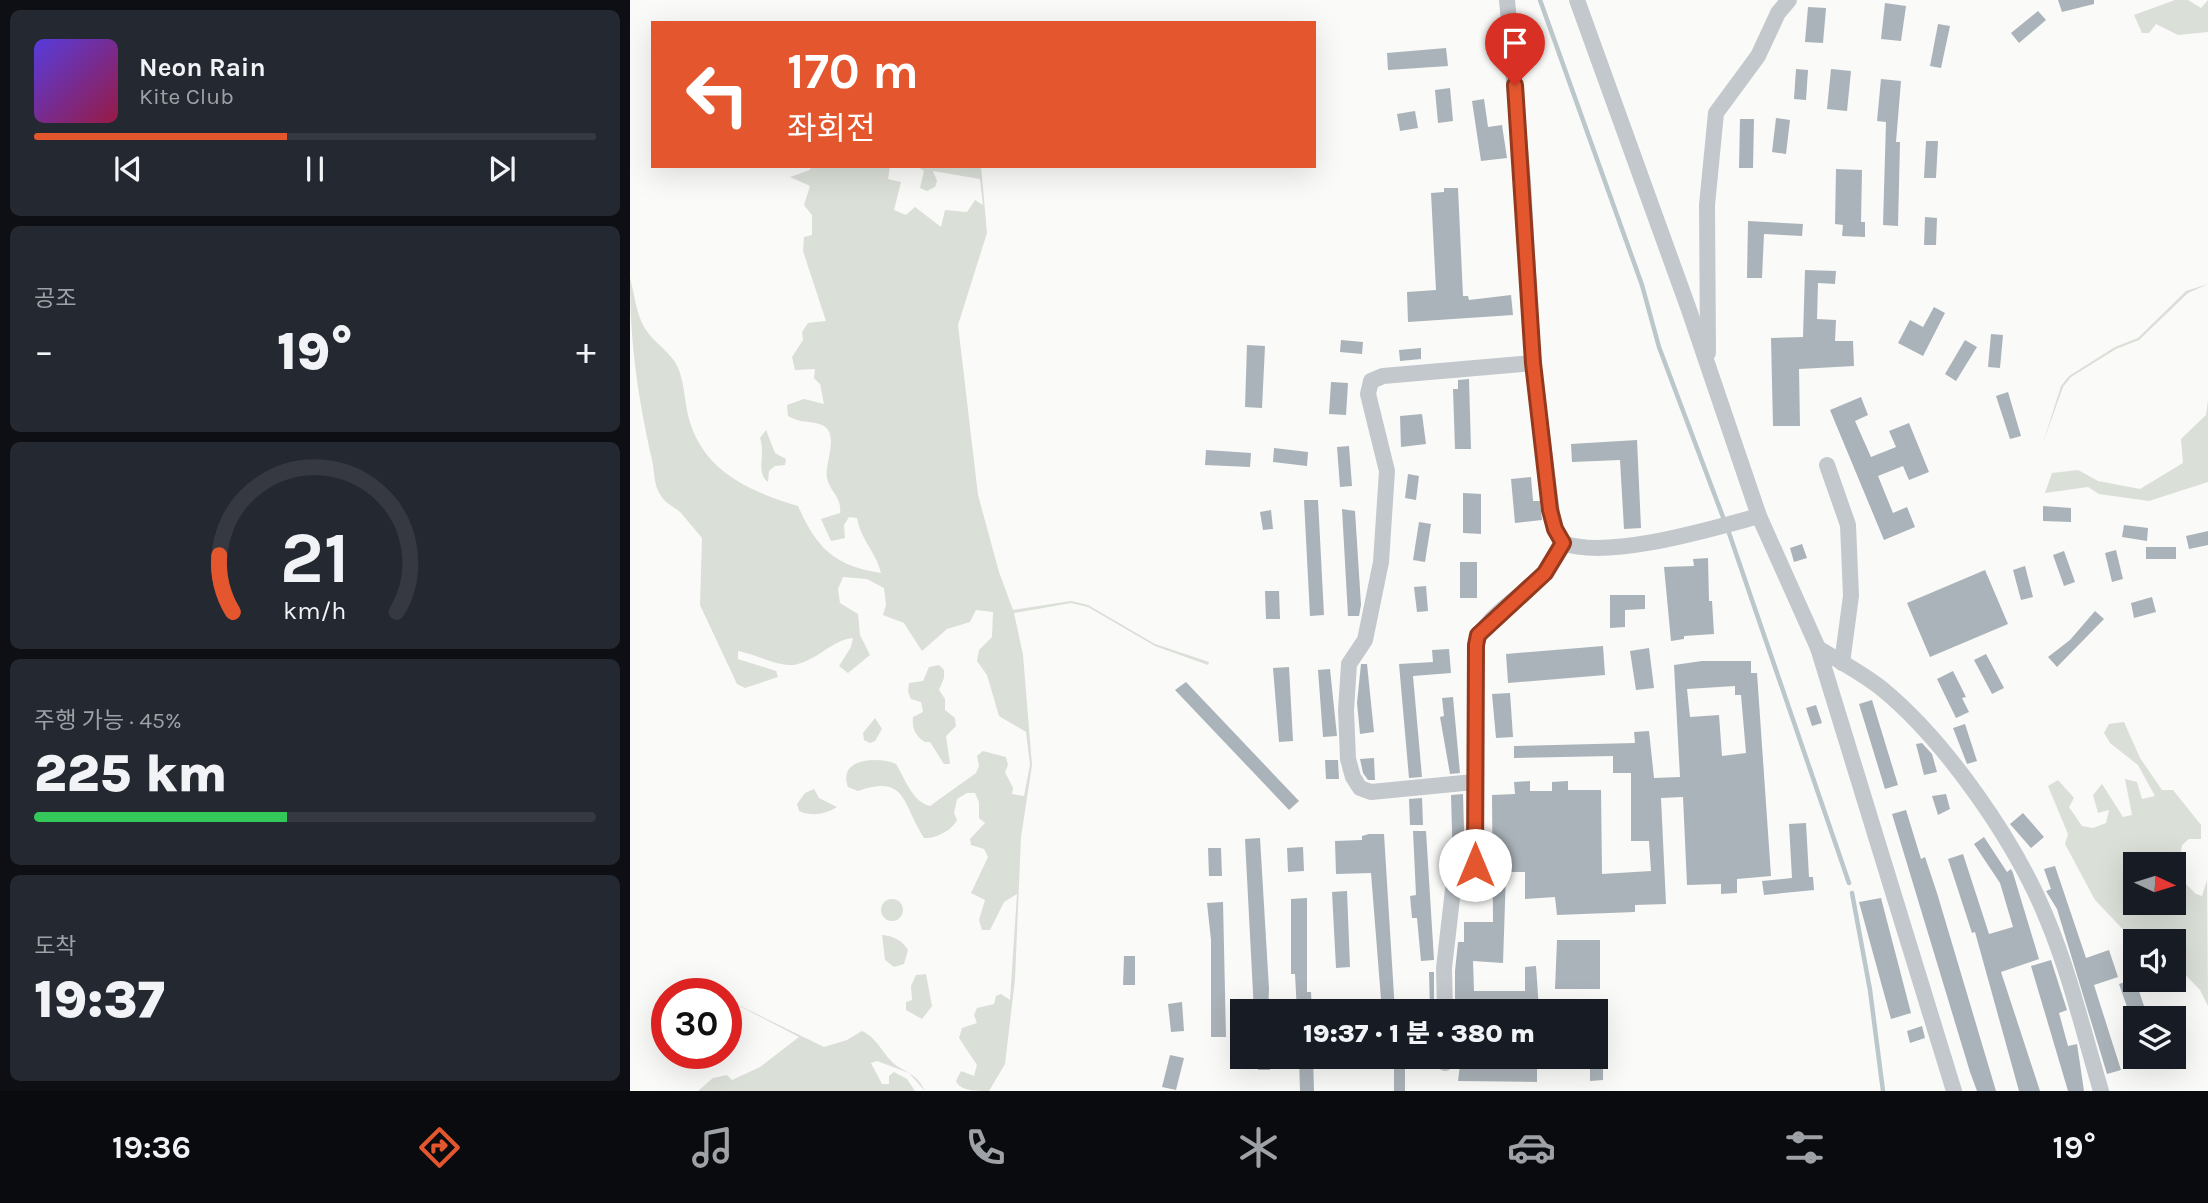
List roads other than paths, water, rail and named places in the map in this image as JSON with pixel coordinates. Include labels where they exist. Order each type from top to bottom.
[{"type":"street","points":[[1507,0],[1523,182],[1533,363],[1550,510],[1555,529],[1563,543],[1592,550],[1705,531],[1759,516]]},
{"type":"street","points":[[1577,0],[1709,367],[1759,516],[1818,648],[1954,1091]]},
{"type":"street","points":[[1709,367],[1707,205],[1716,113],[1758,56],[1778,13],[1789,0]]},
{"type":"street","points":[[1474,782],[1371,792],[1360,788],[1353,777],[1348,759],[1346,710],[1349,664],[1365,640],[1376,596],[1386,491],[1387,471],[1368,394],[1371,381],[1383,376],[1533,363]]},
{"type":"street","points":[[1827,465],[1848,525],[1852,569],[1852,596],[1842,663]]},
{"type":"street","points":[[1445,999],[1444,968],[1454,881],[1472,875],[1475,865],[1478,635],[1545,573],[1563,543]]},
{"type":"street","points":[[1818,648],[1880,688],[1939,743],[2031,881],[2060,952],[2101,1091]]},
{"type":"waterway","points":[[1540,0],[1642,285],[1659,347],[1723,517]]},
{"type":"waterway","points":[[1729,533],[1849,883]]},
{"type":"waterway","points":[[1852,893],[1870,990],[1883,1091]]}]
